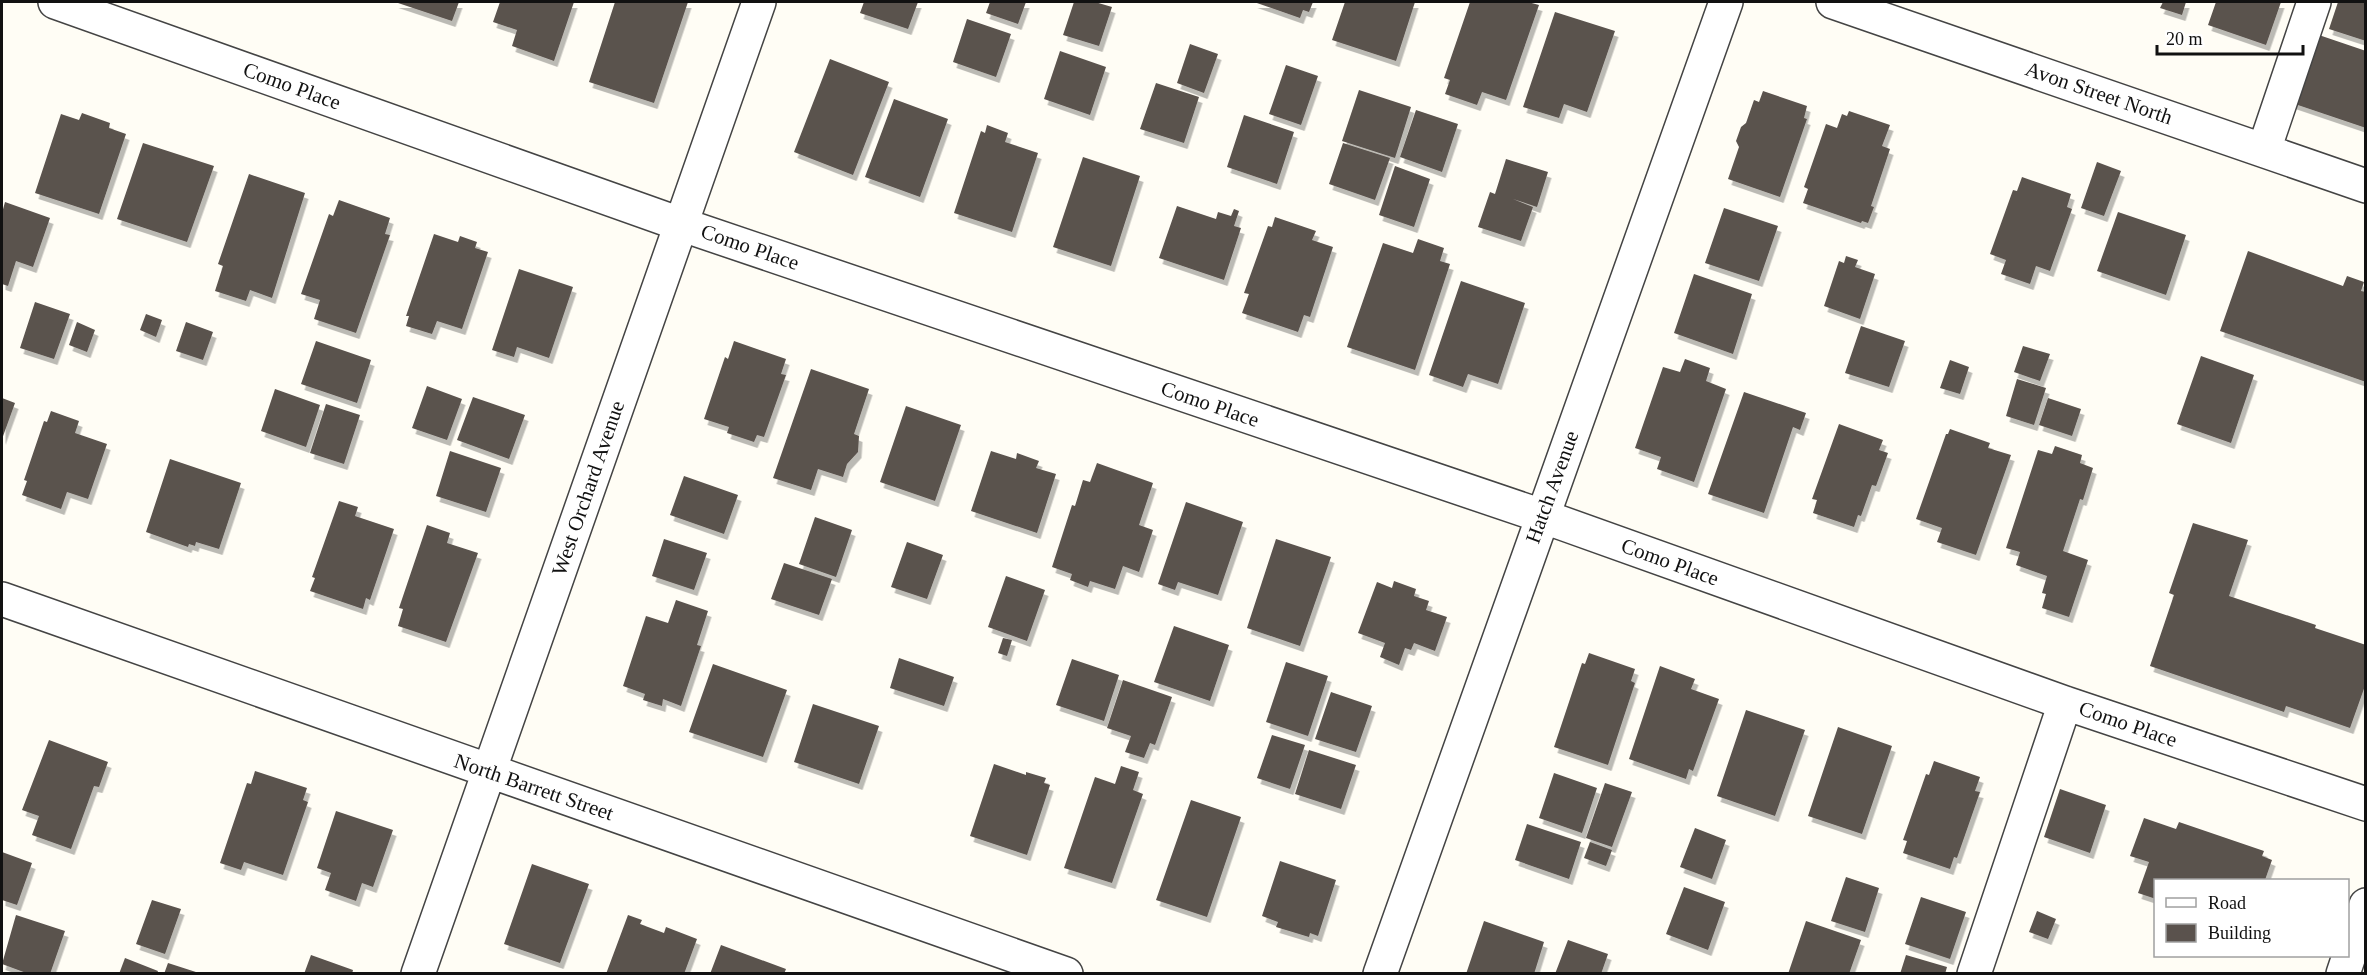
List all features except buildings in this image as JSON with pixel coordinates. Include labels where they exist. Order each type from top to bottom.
[{"type":"street","name":"Como Place","points":[[55,2],[680,224],[1542,516],[2065,703],[2366,804]]},
{"type":"street","name":"West Orchard Avenue","points":[[418,974],[759,2]]},
{"type":"street","name":"Hatch Avenue","points":[[1380,974],[1726,2]]},
{"type":"street","name":"Avon Street North","points":[[1833,2],[2366,186]]},
{"type":"street","points":[[2264,150],[2314,2]]},
{"type":"street","name":"North Barrett Street","points":[[2,600],[1066,974]]},
{"type":"street","points":[[1974,974],[2065,703]]},
{"type":"street","points":[[2349,956],[2366,905]]},
{"type":"street","points":[[2343,974],[2349,957]]}]
